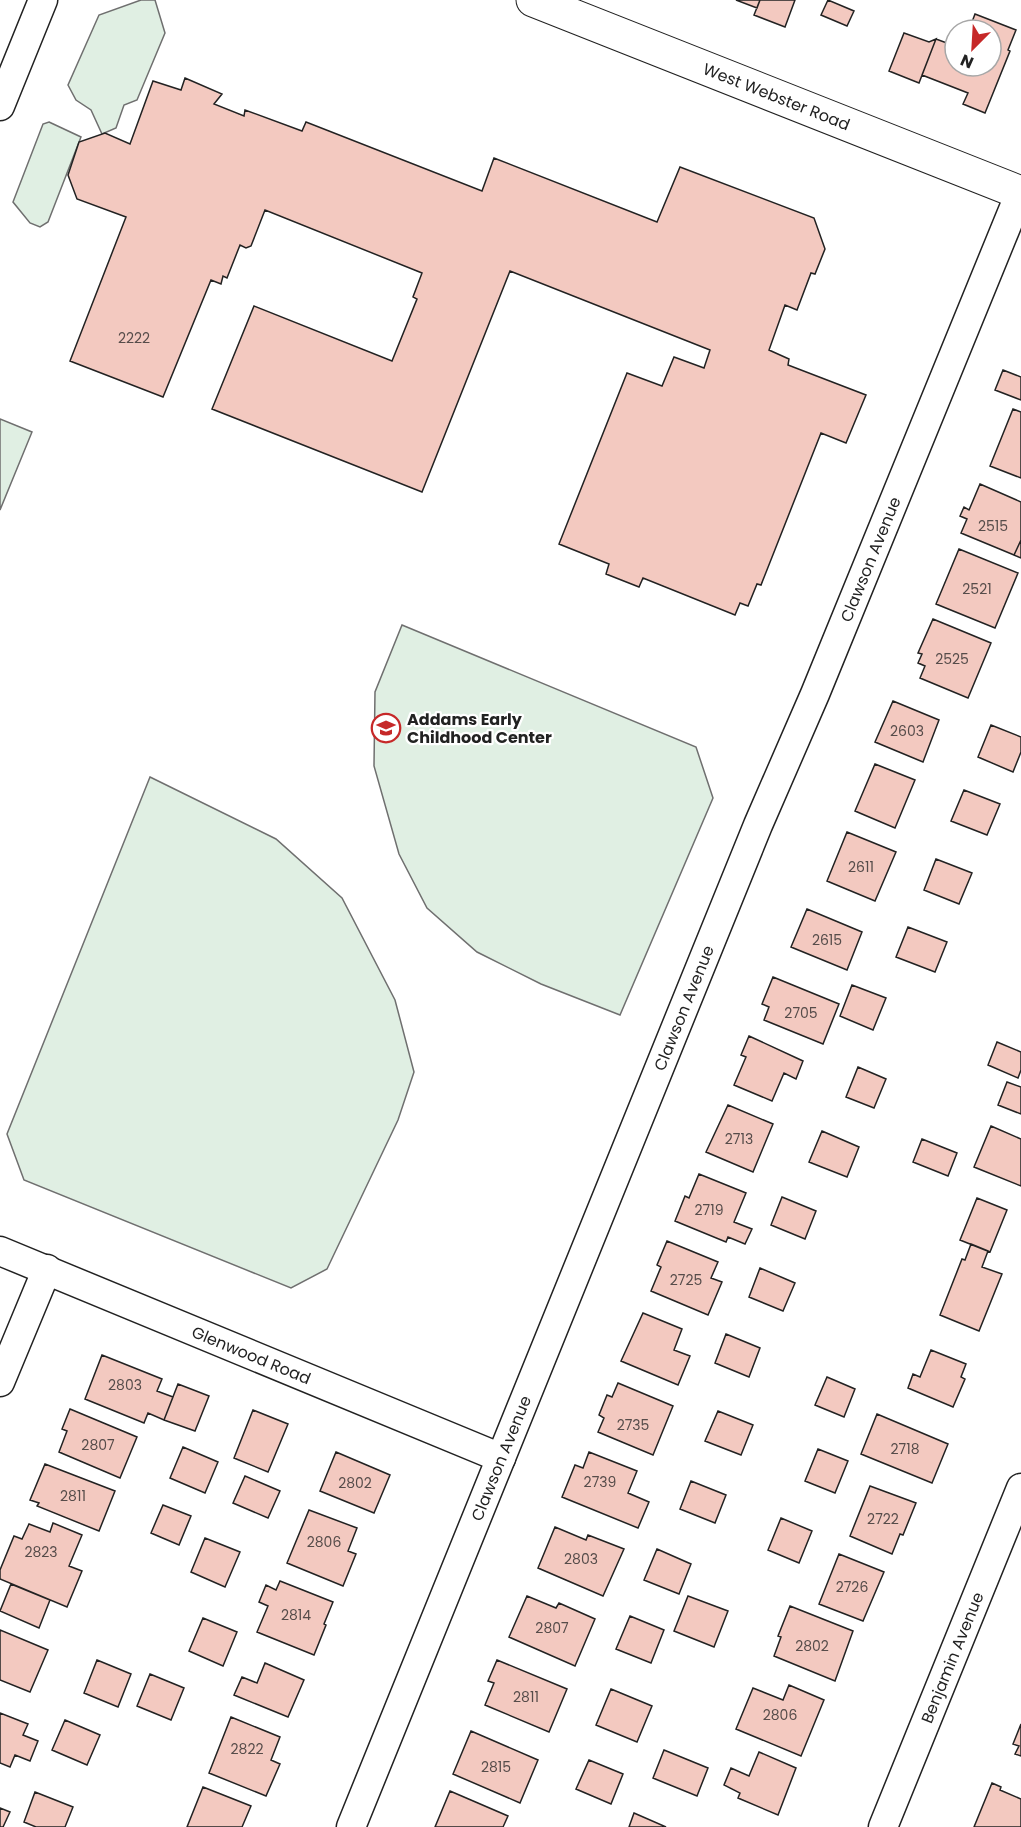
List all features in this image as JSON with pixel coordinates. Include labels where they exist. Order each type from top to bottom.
[{"type":"street","points":[[0,106],[44,0]]},
{"type":"street","name":"West Webster Road","points":[[533,0],[586,10],[1020,193]]},
{"type":"street","name":"Clawson Avenue","points":[[351,1827],[758,825],[815,694],[1020,193]]},
{"type":"street","name":"Glenwood Road","points":[[0,1251],[501,1458]]},
{"type":"street","points":[[0,1382],[46,1269]]},
{"type":"street","name":"Benjamin Avenue","points":[[883,1827],[1021,1488]]},
{"type":"green space","points":[[141,0],[155,0],[165,33],[137,100],[124,105],[116,128],[102,134],[91,110],[76,100],[68,85],[99,15]]},
{"type":"green space","points":[[49,122],[81,137],[48,222],[40,227],[30,223],[13,202],[43,124]]},
{"type":"green space","points":[[0,419],[32,432],[0,510]]},
{"type":"green space","points":[[402,625],[696,747],[713,798],[620,1015],[541,984],[477,952],[427,908],[399,854],[374,766],[375,692]]},
{"type":"green space","points":[[150,777],[276,839],[342,898],[395,1000],[414,1072],[398,1120],[327,1269],[291,1288],[24,1180],[7,1134]]},
{"type":"building","points":[[736,0],[760,0],[757,8]]},
{"type":"building","points":[[760,0],[795,0],[785,27],[754,15]]},
{"type":"building","points":[[828,0],[854,11],[847,26],[821,15]]},
{"type":"building","points":[[975,14],[985,18],[974,18]]},
{"type":"building","points":[[1003,25],[1016,30],[1008,50],[1010,51],[1003,68]]},
{"type":"building","points":[[904,33],[929,42],[936,39],[919,83],[889,71]]},
{"type":"building","points":[[936,39],[943,42],[943,78],[999,78],[985,113],[963,104],[968,93],[922,75]]},
{"type":"building","points":[[185,78],[222,94],[214,104],[244,116],[245,110],[302,131],[306,122],[482,191],[494,158],[657,222],[680,167],[814,218],[825,249],[815,274],[811,273],[797,310],[785,305],[769,350],[789,359],[788,365],[866,395],[846,443],[821,433],[761,585],[757,584],[748,606],[740,603],[735,615],[643,578],[639,587],[606,574],[609,564],[559,544],[627,373],[662,386],[674,357],[704,368],[710,350],[510,271],[422,492],[212,409],[254,306],[392,361],[417,299],[413,297],[422,273],[265,210],[251,246],[246,248],[240,245],[227,278],[223,276],[221,284],[211,280],[163,397],[70,361],[126,217],[77,199],[68,175],[79,142],[105,133],[130,144],[153,81],[181,90]]},
{"type":"building","points":[[1003,370],[1021,377],[1021,400],[995,390]]},
{"type":"building","points":[[1013,409],[1021,412],[1021,478],[990,466]]},
{"type":"building","points":[[980,484],[1021,502],[1021,540],[1014,555],[961,533],[967,519],[960,516],[964,507],[969,510]]},
{"type":"building","points":[[1021,540],[1021,558],[1014,555]]},
{"type":"building","points":[[959,549],[1018,573],[995,628],[936,604]]},
{"type":"building","points":[[933,619],[991,643],[968,698],[920,678],[925,666],[918,663],[922,654],[918,653]]},
{"type":"building","points":[[893,701],[939,720],[923,762],[875,742]]},
{"type":"building","points":[[991,725],[1021,737],[1021,752],[1013,772],[978,757]]},
{"type":"building","points":[[875,764],[915,780],[895,828],[855,811]]},
{"type":"building","points":[[964,790],[1000,804],[987,835],[951,821]]},
{"type":"building","points":[[847,832],[896,852],[875,901],[827,881]]},
{"type":"building","points":[[936,859],[972,873],[959,904],[924,890]]},
{"type":"building","points":[[807,909],[862,932],[847,970],[791,947]]},
{"type":"building","points":[[908,927],[947,942],[935,972],[896,957]]},
{"type":"building","points":[[773,977],[839,1004],[823,1044],[764,1020],[769,1007],[762,1004]]},
{"type":"building","points":[[852,985],[886,998],[873,1030],[840,1016]]},
{"type":"building","points":[[749,1036],[803,1061],[796,1079],[784,1073],[772,1101],[734,1085],[746,1057],[741,1055]]},
{"type":"building","points":[[997,1042],[1021,1052],[1021,1070],[1018,1078],[988,1065]]},
{"type":"building","points":[[858,1067],[886,1079],[874,1108],[846,1097]]},
{"type":"building","points":[[1007,1082],[1021,1087],[1021,1114],[998,1105]]},
{"type":"building","points":[[728,1105],[773,1124],[753,1172],[706,1152]]},
{"type":"building","points":[[991,1126],[1021,1139],[1021,1186],[974,1167]]},
{"type":"building","points":[[822,1131],[859,1147],[847,1177],[809,1162]]},
{"type":"building","points":[[922,1139],[957,1153],[948,1176],[913,1162]]},
{"type":"building","points":[[699,1174],[746,1193],[734,1222],[752,1229],[745,1244],[728,1237],[726,1242],[675,1221],[685,1196],[689,1198]]},
{"type":"building","points":[[782,1197],[816,1211],[805,1239],[771,1225]]},
{"type":"building","points":[[977,1198],[1007,1210],[990,1252],[960,1240]]},
{"type":"building","points":[[667,1241],[718,1262],[711,1278],[722,1282],[708,1315],[651,1291],[661,1267],[657,1265]]},
{"type":"building","points":[[971,1244],[988,1251],[982,1267],[1002,1274],[979,1331],[940,1315],[962,1259],[965,1260]]},
{"type":"building","points":[[760,1268],[795,1283],[783,1311],[749,1297]]},
{"type":"building","points":[[643,1313],[682,1329],[674,1350],[690,1356],[678,1385],[621,1361]]},
{"type":"building","points":[[726,1334],[760,1348],[749,1377],[715,1363]]},
{"type":"building","points":[[931,1350],[966,1364],[961,1377],[965,1379],[953,1407],[908,1388],[913,1374],[920,1377]]},
{"type":"building","points":[[102,1355],[162,1379],[157,1391],[173,1397],[164,1420],[148,1413],[144,1423],[85,1399]]},
{"type":"building","points":[[827,1377],[855,1389],[844,1417],[815,1405]]},
{"type":"building","points":[[618,1383],[673,1406],[653,1455],[598,1432],[604,1418],[599,1415],[607,1395],[612,1397]]},
{"type":"building","points":[[178,1384],[209,1396],[195,1431],[164,1420]]},
{"type":"building","points":[[70,1409],[137,1437],[120,1478],[59,1452],[67,1431],[62,1429]]},
{"type":"building","points":[[253,1410],[288,1424],[268,1472],[234,1458]]},
{"type":"building","points":[[718,1411],[753,1425],[741,1455],[705,1441]]},
{"type":"building","points":[[877,1414],[948,1444],[932,1483],[861,1454]]},
{"type":"building","points":[[183,1447],[218,1462],[205,1493],[170,1478]]},
{"type":"building","points":[[818,1449],[848,1461],[835,1493],[805,1481]]},
{"type":"building","points":[[336,1452],[390,1475],[374,1513],[320,1491]]},
{"type":"building","points":[[589,1452],[637,1471],[628,1493],[649,1502],[638,1528],[562,1497],[575,1465],[583,1468]]},
{"type":"building","points":[[45,1464],[115,1491],[99,1531],[37,1506],[39,1503],[30,1500]]},
{"type":"building","points":[[245,1476],[280,1491],[268,1518],[233,1503]]},
{"type":"building","points":[[691,1481],[726,1495],[715,1523],[680,1509]]},
{"type":"building","points":[[870,1486],[916,1503],[903,1535],[900,1534],[892,1554],[850,1536]]},
{"type":"building","points":[[163,1505],[191,1516],[179,1545],[151,1533]]},
{"type":"building","points":[[309,1510],[357,1528],[348,1551],[356,1554],[343,1586],[287,1563]]},
{"type":"building","points":[[781,1518],[812,1531],[799,1563],[768,1550]]},
{"type":"building","points":[[53,1523],[82,1535],[69,1566],[82,1571],[67,1607],[0,1579],[0,1570],[14,1536],[22,1539],[29,1524],[50,1532]]},
{"type":"building","points":[[555,1527],[586,1540],[588,1535],[624,1549],[603,1596],[538,1568]]},
{"type":"building","points":[[205,1538],[240,1552],[225,1587],[191,1572]]},
{"type":"building","points":[[657,1549],[691,1564],[679,1594],[644,1580]]},
{"type":"building","points":[[839,1554],[884,1572],[863,1621],[819,1604]]},
{"type":"building","points":[[280,1581],[333,1602],[314,1655],[257,1632],[268,1606],[259,1602],[266,1585],[276,1590]]},
{"type":"building","points":[[11,1584],[50,1600],[39,1628],[0,1611]]},
{"type":"building","points":[[527,1596],[556,1608],[559,1603],[595,1619],[575,1666],[509,1637]]},
{"type":"building","points":[[688,1596],[728,1611],[714,1647],[674,1631]]},
{"type":"building","points":[[790,1606],[853,1631],[835,1681],[774,1656],[781,1637],[778,1636]]},
{"type":"building","points":[[630,1616],[664,1630],[651,1663],[616,1649]]},
{"type":"building","points":[[203,1618],[237,1632],[223,1666],[189,1651]]},
{"type":"building","points":[[0,1630],[48,1650],[30,1692],[0,1680]]},
{"type":"building","points":[[97,1660],[131,1674],[118,1707],[84,1693]]},
{"type":"building","points":[[497,1660],[567,1689],[549,1732],[485,1705],[494,1683],[488,1681]]},
{"type":"building","points":[[265,1663],[304,1680],[288,1717],[234,1695],[242,1677],[257,1683]]},
{"type":"building","points":[[150,1674],[184,1688],[171,1720],[137,1706]]},
{"type":"building","points":[[789,1685],[824,1700],[801,1756],[736,1729],[753,1688],[783,1700]]},
{"type":"building","points":[[611,1689],[652,1706],[637,1742],[596,1725]]},
{"type":"building","points":[[0,1713],[28,1724],[23,1735],[38,1741],[30,1761],[15,1755],[10,1767],[0,1763]]},
{"type":"building","points":[[231,1717],[280,1737],[271,1760],[280,1764],[266,1796],[209,1773]]},
{"type":"building","points":[[65,1720],[100,1735],[87,1765],[52,1750]]},
{"type":"building","points":[[1021,1724],[1021,1756],[1015,1754],[1019,1746],[1013,1744]]},
{"type":"building","points":[[471,1731],[538,1760],[520,1803],[453,1774]]},
{"type":"building","points":[[664,1750],[708,1768],[697,1796],[653,1778]]},
{"type":"building","points":[[759,1752],[796,1768],[778,1815],[738,1798],[740,1793],[724,1785],[731,1768],[749,1776]]},
{"type":"building","points":[[589,1760],[623,1774],[611,1804],[576,1789]]},
{"type":"building","points":[[992,1783],[1001,1787],[1000,1790],[1021,1799],[1021,1827],[974,1827]]},
{"type":"building","points":[[203,1787],[251,1806],[242,1827],[187,1827]]},
{"type":"building","points":[[450,1791],[508,1816],[503,1827],[435,1827]]},
{"type":"building","points":[[35,1792],[73,1807],[65,1827],[36,1827],[24,1822]]},
{"type":"building","points":[[0,1808],[10,1812],[3,1827],[0,1827]]},
{"type":"building","points":[[634,1813],[666,1827],[629,1827]]},
{"type":"place","name":"Addams Early Childhood Center","points":[[386,728]]}]
